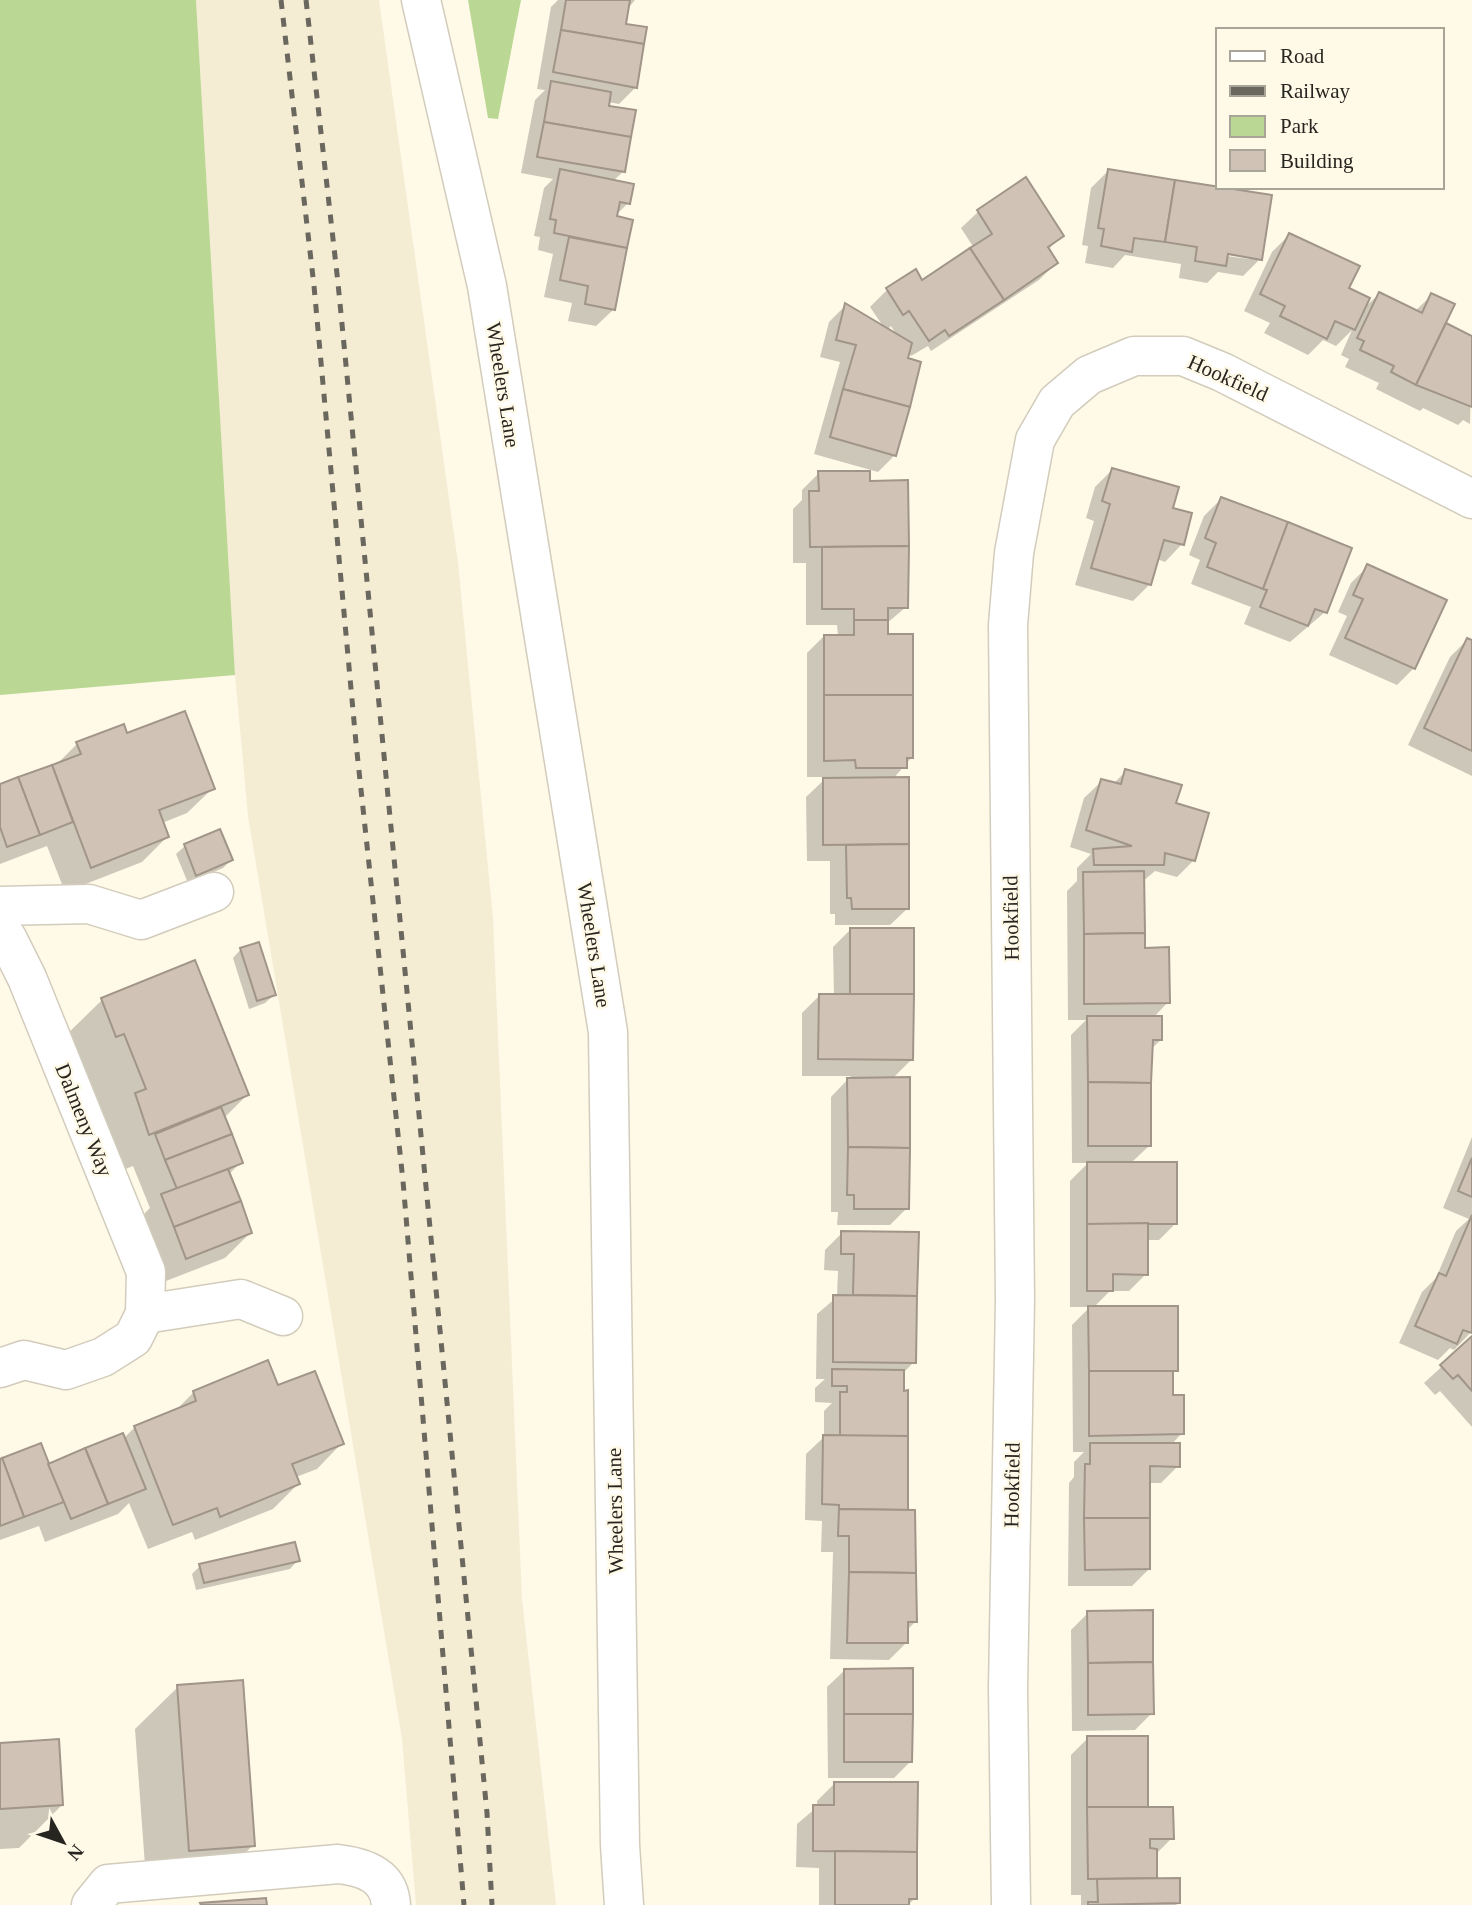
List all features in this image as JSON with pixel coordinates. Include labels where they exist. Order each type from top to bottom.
[{"type":"street","name":"Wheelers Lane","points":[[421,0],[487,286],[608,1032],[620,1831],[624,1905]]},
{"type":"street","name":"Hookfield","points":[[1011,1905],[1009,1688],[1016,1300],[1008,625],[1014,553],[1035,440],[1057,402],[1089,375],[1134,356],[1183,356],[1222,372],[1472,499]]},
{"type":"street","points":[[0,906],[89,904],[141,919],[214,892]]},
{"type":"street","name":"Dalmeny Way","points":[[0,932],[7,938],[27,978],[146,1272],[145,1314]]},
{"type":"street","points":[[0,1368],[24,1360],[66,1370],[103,1357],[133,1338],[145,1314],[241,1299],[283,1316]]},
{"type":"street","points":[[91,1905],[108,1884],[338,1864],[361,1866],[380,1878],[390,1895],[391,1905]]},
{"type":"shaded area","points":[[196,0],[379,0],[458,563],[493,918],[522,1599],[556,1905],[416,1905],[402,1739],[248,816],[235,675]]},
{"type":"green space","points":[[0,0],[196,0],[235,675],[0,695]]},
{"type":"green space","points":[[468,0],[521,0],[498,119],[488,118]]},
{"type":"building","points":[[566,0],[630,0],[626,24],[647,27],[644,44],[561,30]]},
{"type":"building","points":[[561,30],[644,44],[637,88],[553,72]]},
{"type":"building","points":[[551,81],[611,92],[609,106],[636,110],[631,137],[544,122]]},
{"type":"building","points":[[544,122],[631,137],[625,172],[537,157]]},
{"type":"building","points":[[560,169],[634,184],[630,204],[620,202],[617,216],[633,220],[627,248],[554,233],[556,220],[550,219]]},
{"type":"building","points":[[1108,169],[1175,180],[1165,242],[1134,238],[1132,252],[1101,246],[1104,229],[1098,228]]},
{"type":"building","points":[[1026,177],[1064,236],[1048,247],[1058,263],[1004,300],[970,248],[992,234],[977,210]]},
{"type":"building","points":[[1175,180],[1216,186],[1216,189],[1272,195],[1262,260],[1228,254],[1226,266],[1195,261],[1197,247],[1165,242]]},
{"type":"building","points":[[1289,233],[1360,266],[1349,288],[1370,298],[1355,330],[1335,321],[1327,339],[1280,316],[1285,306],[1260,294]]},
{"type":"building","points":[[569,237],[627,248],[615,310],[585,304],[588,286],[560,280]]},
{"type":"building","points":[[970,248],[1004,300],[949,336],[945,330],[929,341],[909,311],[903,315],[886,288],[916,269],[922,280]]},
{"type":"building","points":[[1379,292],[1422,313],[1431,293],[1455,304],[1416,385],[1391,372],[1394,366],[1360,350],[1364,341],[1357,338]]},
{"type":"building","points":[[845,303],[912,343],[908,358],[921,362],[910,407],[843,389],[856,345],[836,340]]},
{"type":"building","points":[[1446,323],[1472,336],[1472,407],[1416,385]]},
{"type":"building","points":[[843,389],[910,407],[896,456],[830,437]]},
{"type":"building","points":[[1112,468],[1179,487],[1173,508],[1192,513],[1184,545],[1164,540],[1151,585],[1091,568],[1110,504],[1102,501]]},
{"type":"building","points":[[818,471],[870,471],[870,481],[908,480],[909,546],[810,547],[809,491],[819,491]]},
{"type":"building","points":[[1221,497],[1288,522],[1263,589],[1207,567],[1216,543],[1205,538]]},
{"type":"building","points":[[1288,522],[1352,548],[1327,613],[1315,609],[1308,626],[1260,607],[1267,590],[1263,589]]},
{"type":"building","points":[[909,546],[908,608],[888,608],[888,620],[854,620],[854,609],[822,609],[822,547]]},
{"type":"building","points":[[1367,564],[1447,600],[1415,669],[1345,638],[1363,599],[1353,595]]},
{"type":"building","points":[[854,620],[888,620],[888,634],[913,634],[913,695],[824,695],[824,635],[854,635]]},
{"type":"building","points":[[1467,638],[1472,640],[1472,751],[1424,728]]},
{"type":"building","points":[[824,695],[913,695],[913,758],[907,758],[907,768],[856,768],[855,760],[824,761]]},
{"type":"building","points":[[185,711],[215,789],[159,810],[169,837],[91,868],[52,765],[81,754],[76,742],[124,724],[127,733]]},
{"type":"building","points":[[52,765],[73,822],[40,835],[18,777]]},
{"type":"building","points":[[1125,769],[1182,785],[1176,803],[1209,813],[1195,861],[1165,853],[1164,865],[1094,865],[1093,849],[1132,846],[1086,830],[1101,779],[1121,784]]},
{"type":"building","points":[[18,777],[40,835],[7,847],[0,827],[0,784]]},
{"type":"building","points":[[909,777],[909,844],[823,845],[823,778]]},
{"type":"building","points":[[220,829],[233,860],[196,876],[184,844]]},
{"type":"building","points":[[909,844],[909,909],[852,909],[851,898],[847,898],[846,845]]},
{"type":"building","points":[[1144,871],[1145,933],[1084,934],[1083,872]]},
{"type":"building","points":[[850,928],[914,928],[914,994],[850,994]]},
{"type":"building","points":[[1145,933],[1145,948],[1169,947],[1170,1003],[1084,1004],[1084,934]]},
{"type":"building","points":[[259,942],[276,995],[257,1001],[240,948]]},
{"type":"building","points":[[195,960],[249,1095],[149,1135],[135,1093],[146,1089],[124,1034],[116,1037],[101,998]]},
{"type":"building","points":[[819,994],[914,994],[913,1060],[818,1059]]},
{"type":"building","points":[[1087,1016],[1162,1016],[1162,1040],[1153,1040],[1151,1083],[1088,1082]]},
{"type":"building","points":[[910,1077],[910,1148],[848,1147],[847,1078]]},
{"type":"building","points":[[1088,1082],[1151,1083],[1151,1146],[1088,1146]]},
{"type":"building","points":[[221,1107],[232,1134],[165,1160],[155,1134]]},
{"type":"building","points":[[232,1134],[243,1163],[177,1189],[165,1160]]},
{"type":"building","points":[[848,1147],[910,1148],[909,1209],[854,1209],[854,1195],[847,1195]]},
{"type":"building","points":[[1472,1158],[1472,1197],[1458,1191]]},
{"type":"building","points":[[1087,1162],[1177,1162],[1177,1224],[1087,1224]]},
{"type":"building","points":[[228,1169],[241,1201],[174,1227],[161,1194]]},
{"type":"building","points":[[241,1201],[252,1233],[186,1259],[174,1227]]},
{"type":"building","points":[[1472,1215],[1472,1333],[1463,1330],[1457,1344],[1415,1326],[1439,1273],[1446,1276]]},
{"type":"building","points":[[1148,1223],[1148,1275],[1113,1274],[1113,1291],[1087,1291],[1087,1224]]},
{"type":"building","points":[[841,1231],[919,1232],[917,1296],[853,1295],[854,1254],[841,1254]]},
{"type":"building","points":[[833,1295],[917,1296],[916,1363],[833,1362]]},
{"type":"building","points":[[1088,1306],[1178,1306],[1178,1371],[1089,1371]]},
{"type":"building","points":[[1472,1336],[1472,1391],[1458,1375],[1453,1379],[1440,1365]]},
{"type":"building","points":[[268,1360],[278,1385],[315,1371],[344,1444],[292,1464],[300,1484],[220,1517],[217,1508],[173,1525],[134,1426],[196,1401],[193,1391]]},
{"type":"building","points":[[832,1369],[904,1370],[904,1391],[908,1390],[908,1436],[840,1436],[840,1392],[847,1392],[847,1386],[832,1386]]},
{"type":"building","points":[[1089,1371],[1173,1371],[1173,1395],[1184,1395],[1184,1434],[1089,1436]]},
{"type":"building","points":[[123,1433],[146,1489],[108,1504],[85,1448]]},
{"type":"building","points":[[823,1435],[908,1436],[908,1510],[839,1509],[839,1505],[822,1504]]},
{"type":"building","points":[[41,1443],[64,1502],[24,1517],[2,1458]]},
{"type":"building","points":[[1090,1443],[1180,1443],[1180,1467],[1150,1466],[1150,1518],[1084,1518],[1085,1464],[1090,1464]]},
{"type":"building","points":[[85,1448],[108,1504],[71,1519],[48,1464]]},
{"type":"building","points":[[2,1458],[24,1517],[0,1526],[0,1459]]},
{"type":"building","points":[[839,1509],[915,1510],[916,1573],[849,1572],[849,1536],[838,1536]]},
{"type":"building","points":[[1084,1518],[1150,1518],[1150,1569],[1085,1570]]},
{"type":"building","points":[[295,1542],[300,1561],[204,1583],[199,1564]]},
{"type":"building","points":[[849,1572],[916,1573],[917,1622],[908,1622],[908,1643],[847,1643]]},
{"type":"building","points":[[1153,1610],[1153,1662],[1088,1663],[1087,1611]]},
{"type":"building","points":[[1153,1662],[1154,1714],[1088,1715],[1088,1663]]},
{"type":"building","points":[[913,1668],[913,1714],[844,1714],[844,1669]]},
{"type":"building","points":[[243,1680],[255,1846],[189,1851],[177,1685]]},
{"type":"building","points":[[844,1714],[913,1714],[912,1762],[844,1762]]},
{"type":"building","points":[[1087,1736],[1148,1736],[1148,1807],[1087,1807]]},
{"type":"building","points":[[59,1739],[63,1805],[0,1809],[0,1743]]},
{"type":"building","points":[[834,1782],[918,1782],[917,1852],[813,1851],[813,1805],[834,1805]]},
{"type":"building","points":[[1087,1807],[1173,1807],[1174,1839],[1150,1839],[1150,1848],[1157,1849],[1157,1878],[1088,1879]]},
{"type":"building","points":[[835,1851],[917,1852],[917,1899],[909,1899],[909,1905],[835,1905]]},
{"type":"building","points":[[1180,1878],[1180,1903],[1088,1905],[1088,1902],[1098,1902],[1097,1879]]},
{"type":"building","points":[[266,1898],[267,1905],[200,1903]]},
{"type":"railway","points":[[281,0],[314,286],[356,743],[403,1181],[464,1905]]},
{"type":"railway","points":[[306,0],[338,283],[487,1813],[492,1905]]}]
